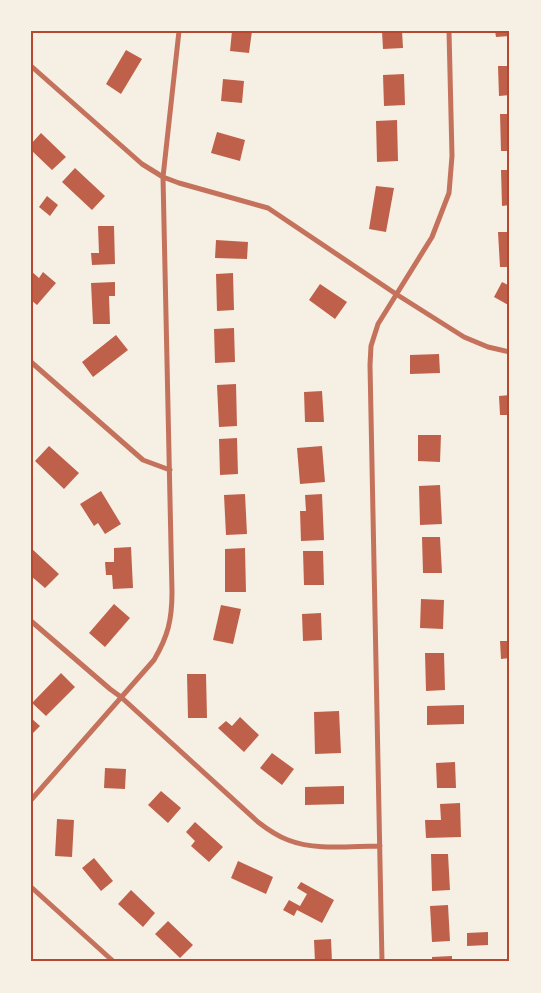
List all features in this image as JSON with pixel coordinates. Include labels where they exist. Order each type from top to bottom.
[{"type":"street","points":[[31,800],[154,660],[167,635],[171,622],[170,470],[163,177],[179,31]]},
{"type":"street","points":[[382,962],[370,365],[373,335],[388,305],[432,237],[449,194],[452,156],[450,31]]},
{"type":"street","points":[[31,66],[142,164],[163,177],[268,208],[464,337],[488,347],[510,352]]},
{"type":"street","points":[[31,362],[143,460],[170,470]]},
{"type":"street","points":[[31,621],[121,698],[258,822],[273,833],[300,844],[316,846],[380,846]]},
{"type":"street","points":[[31,887],[114,962]]},
{"type":"building","points":[[232,31],[252,31],[249,53],[230,51]]},
{"type":"building","points":[[382,31],[402,31],[403,48],[383,49]]},
{"type":"building","points":[[495,31],[510,31],[510,36],[496,37]]},
{"type":"building","points":[[126,50],[142,59],[121,94],[106,84]]},
{"type":"building","points":[[498,66],[510,66],[510,95],[499,96]]},
{"type":"building","points":[[404,74],[405,105],[384,106],[383,75]]},
{"type":"building","points":[[223,79],[244,81],[242,103],[221,101]]},
{"type":"building","points":[[500,114],[510,114],[510,151],[501,151]]},
{"type":"building","points":[[397,120],[398,161],[377,162],[376,121]]},
{"type":"building","points":[[217,132],[245,140],[240,161],[211,153]]},
{"type":"building","points":[[41,133],[66,157],[52,170],[31,150],[31,144]]},
{"type":"building","points":[[75,168],[105,196],[92,210],[62,182]]},
{"type":"building","points":[[501,170],[510,170],[510,205],[502,206]]},
{"type":"building","points":[[376,186],[394,188],[386,232],[369,229]]},
{"type":"building","points":[[47,196],[58,205],[50,216],[39,207]]},
{"type":"building","points":[[98,226],[114,226],[115,264],[92,265],[91,253],[99,253]]},
{"type":"building","points":[[498,232],[510,232],[510,267],[500,267]]},
{"type":"building","points":[[216,240],[248,242],[247,259],[215,258]]},
{"type":"building","points":[[31,271],[39,278],[43,272],[56,283],[37,305],[31,300]]},
{"type":"building","points":[[233,273],[234,310],[217,311],[216,274]]},
{"type":"building","points":[[115,282],[115,296],[109,296],[110,324],[93,324],[91,283]]},
{"type":"building","points":[[502,282],[510,286],[510,306],[494,297]]},
{"type":"building","points":[[320,284],[347,302],[335,319],[309,300]]},
{"type":"building","points":[[234,328],[235,362],[215,363],[214,329]]},
{"type":"building","points":[[116,335],[128,350],[93,377],[82,362]]},
{"type":"building","points":[[439,354],[440,373],[410,374],[410,355]]},
{"type":"building","points":[[236,384],[237,426],[219,427],[217,385]]},
{"type":"building","points":[[322,391],[324,422],[305,422],[304,392]]},
{"type":"building","points":[[510,395],[510,415],[500,415],[499,396]]},
{"type":"building","points":[[418,435],[441,435],[440,462],[418,461]]},
{"type":"building","points":[[237,438],[238,474],[220,475],[219,439]]},
{"type":"building","points":[[49,446],[79,473],[64,489],[35,461]]},
{"type":"building","points":[[322,446],[325,482],[300,484],[297,448]]},
{"type":"building","points":[[440,485],[442,524],[420,525],[419,486]]},
{"type":"building","points":[[101,491],[121,524],[105,534],[98,523],[94,526],[80,504]]},
{"type":"building","points":[[245,494],[247,534],[226,535],[224,495]]},
{"type":"building","points":[[322,494],[324,540],[301,541],[300,511],[306,511],[305,495]]},
{"type":"building","points":[[422,537],[440,537],[442,573],[423,573]]},
{"type":"building","points":[[131,547],[133,588],[113,589],[112,575],[106,575],[105,562],[114,562],[114,548]]},
{"type":"building","points":[[31,548],[59,574],[45,588],[31,576]]},
{"type":"building","points":[[245,548],[246,592],[225,592],[225,549]]},
{"type":"building","points":[[303,551],[323,551],[324,585],[304,585]]},
{"type":"building","points":[[421,599],[444,600],[443,629],[420,628]]},
{"type":"building","points":[[114,604],[130,618],[105,647],[89,633]]},
{"type":"building","points":[[221,605],[241,609],[233,644],[213,640]]},
{"type":"building","points":[[321,613],[322,640],[303,641],[302,614]]},
{"type":"building","points":[[500,641],[510,641],[510,658],[501,659]]},
{"type":"building","points":[[425,653],[444,653],[445,690],[426,691]]},
{"type":"building","points":[[61,673],[75,687],[46,716],[32,703]]},
{"type":"building","points":[[187,674],[206,674],[207,718],[188,718]]},
{"type":"building","points":[[464,705],[464,724],[427,725],[427,706]]},
{"type":"building","points":[[339,711],[341,753],[315,754],[314,712]]},
{"type":"building","points":[[240,717],[259,735],[244,752],[218,728],[226,721],[232,726]]},
{"type":"building","points":[[31,718],[40,726],[31,735]]},
{"type":"building","points":[[272,753],[294,769],[282,785],[260,768]]},
{"type":"building","points":[[455,762],[456,788],[437,788],[436,763]]},
{"type":"building","points":[[105,768],[126,769],[125,789],[104,788]]},
{"type":"building","points":[[344,786],[344,804],[305,805],[305,787]]},
{"type":"building","points":[[161,791],[181,808],[168,823],[148,805]]},
{"type":"building","points":[[460,803],[461,837],[426,838],[425,820],[441,820],[440,804]]},
{"type":"building","points":[[57,819],[74,820],[72,857],[55,856]]},
{"type":"building","points":[[195,822],[223,847],[209,862],[191,846],[195,841],[186,832]]},
{"type":"building","points":[[431,854],[448,854],[450,890],[432,891]]},
{"type":"building","points":[[94,858],[113,881],[101,891],[82,868]]},
{"type":"building","points":[[238,861],[273,877],[266,894],[231,878]]},
{"type":"building","points":[[301,882],[334,900],[322,923],[297,910],[294,916],[283,910],[289,900],[300,906],[307,894],[297,888]]},
{"type":"building","points":[[131,890],[155,913],[143,927],[118,904]]},
{"type":"building","points":[[448,905],[450,941],[432,942],[430,906]]},
{"type":"building","points":[[168,921],[193,945],[180,958],[155,934]]},
{"type":"building","points":[[488,932],[488,945],[467,946],[467,933]]},
{"type":"building","points":[[331,939],[332,962],[315,962],[314,940]]},
{"type":"building","points":[[452,956],[452,962],[432,962],[432,957]]}]
